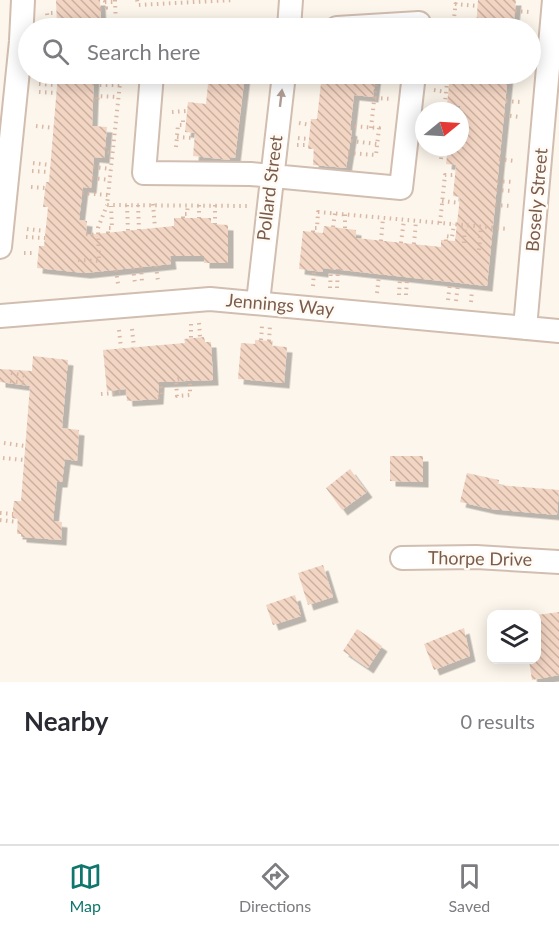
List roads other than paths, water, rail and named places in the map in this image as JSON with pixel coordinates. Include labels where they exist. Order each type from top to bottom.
[{"type":"street","points":[[7,0],[16,76]]},
{"type":"street","points":[[22,18],[23,0]]},
{"type":"street","points":[[290,18],[291,0]]},
{"type":"street","name":"Bosely Street","points":[[525,328],[554,85],[554,0]]},
{"type":"street","points":[[0,247],[18,62]]},
{"type":"street","points":[[151,84],[144,174],[272,175],[401,188],[413,84]]},
{"type":"street","name":"Pollard Street","points":[[258,302],[283,84]]},
{"type":"street","name":"Jennings Way","points":[[0,316],[28,316],[210,299],[559,331]]},
{"type":"street","name":"Thorpe Drive","points":[[402,558],[477,557],[559,562]]}]
